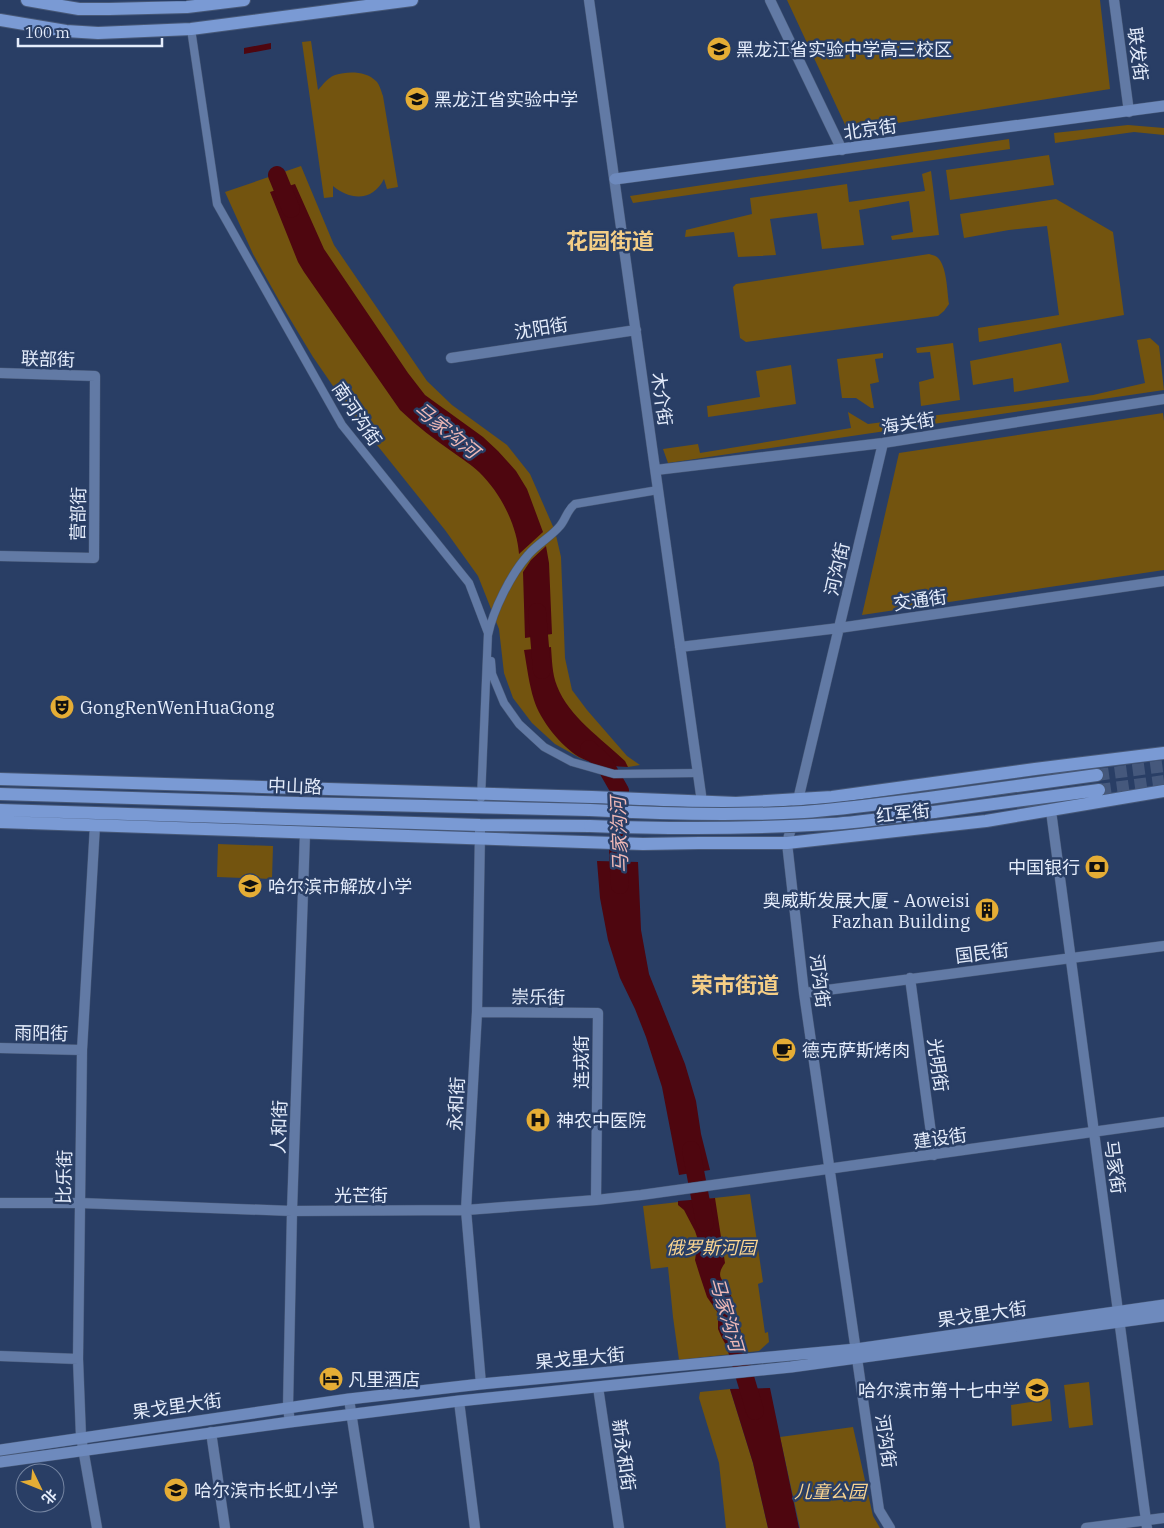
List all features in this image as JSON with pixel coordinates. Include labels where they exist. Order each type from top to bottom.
[{"type":"main road","points":[[27,0],[79,9],[109,10],[187,7],[244,0]]},
{"type":"main road","points":[[0,20],[66,32],[98,33],[191,29],[412,0]]},
{"type":"main road","name":"北京街","points":[[1129,112],[1164,102]]},
{"type":"main road","name":"北京街","points":[[615,179],[1164,106]]},
{"type":"main road","name":"北京街","points":[[1129,112],[1164,114]]},
{"type":"main road","name":"红军街","points":[[644,806],[832,797],[1164,753]]},
{"type":"main road","name":"红军街","points":[[591,803],[759,813],[803,812],[929,798],[1097,775]]},
{"type":"main road","points":[[0,780],[481,801]]},
{"type":"main road","name":"红军街","points":[[590,826],[643,828],[830,824],[1099,790]]},
{"type":"main road","name":"红军街","points":[[0,822],[643,844],[787,843],[986,821],[1164,791]]},
{"type":"main road","name":"中山路","points":[[0,794],[288,803],[481,801],[591,803]]},
{"type":"main road","points":[[960,808],[986,821]]},
{"type":"main road","name":"中山路","points":[[0,810],[480,825],[590,826]]},
{"type":"main road","points":[[643,828],[699,843]]},
{"type":"main road","name":"果戈里大街","points":[[1119,1317],[1164,1305]]},
{"type":"main road","name":"果戈里大街","points":[[0,1450],[349,1399],[481,1384],[681,1366],[769,1363],[857,1354],[1119,1317],[1164,1316]]},
{"type":"main road","name":"果戈里大街","points":[[0,1462],[352,1414],[686,1378],[769,1363]]},
{"type":"street","name":"木介街","points":[[589,0],[702,802]]},
{"type":"street","points":[[770,0],[842,150]]},
{"type":"street","name":"联发街","points":[[1114,0],[1129,112]]},
{"type":"street","name":"南河沟街","points":[[191,29],[217,204],[342,425],[469,583],[488,633],[481,801]]},
{"type":"street","name":"沈阳街","points":[[451,358],[636,330]]},
{"type":"street","name":"联部街","points":[[0,373],[95,376]]},
{"type":"street","name":"营部街","points":[[0,556],[94,558],[95,376]]},
{"type":"street","name":"海关街","points":[[656,470],[883,443],[1164,399]]},
{"type":"street","name":"河沟街","points":[[883,443],[787,843],[804,992],[879,1510],[890,1528]]},
{"type":"street","points":[[658,490],[575,504],[570,508],[561,525],[528,554],[510,579],[488,633],[492,674],[504,704],[519,724],[544,747],[572,762],[614,774],[698,773]]},
{"type":"street","name":"交通街","points":[[680,647],[839,628],[1164,581]]},
{"type":"street","name":"马家街","points":[[1051,811],[1147,1524]]},
{"type":"street","name":"比乐街","points":[[95,825],[82,1050],[78,1359],[81,1437],[97,1528]]},
{"type":"street","name":"永和街","points":[[480,825],[477,1012],[466,1210],[481,1384]]},
{"type":"street","name":"人和街","points":[[290,1422],[288,1408],[292,1211],[305,833]]},
{"type":"street","name":"国民街","points":[[804,992],[1164,946]]},
{"type":"street","name":"光明街","points":[[910,978],[934,1155]]},
{"type":"street","name":"崇乐街","points":[[477,1012],[598,1014]]},
{"type":"street","name":"连戎街","points":[[596,1200],[598,1014]]},
{"type":"street","name":"雨阳街","points":[[0,1048],[82,1050]]},
{"type":"street","name":"建设街","points":[[721,1185],[1164,1122]]},
{"type":"street","name":"光芒街","points":[[0,1203],[80,1203],[292,1211],[466,1210],[596,1200],[721,1185]]},
{"type":"street","points":[[0,1356],[78,1359]]},
{"type":"street","name":"新永和街","points":[[598,1387],[619,1528]]},
{"type":"street","points":[[349,1399],[369,1528]]},
{"type":"street","points":[[459,1401],[475,1528]]},
{"type":"street","points":[[211,1432],[225,1528]]},
{"type":"street","points":[[1086,1528],[1147,1524],[1164,1518]]},
{"type":"green space","points":[[787,0],[1100,0],[1110,89],[848,131]]},
{"type":"green space","points":[[311,41],[318,90],[332,76],[345,73],[367,75],[378,84],[383,96],[398,187],[387,189],[384,179],[368,195],[354,196],[340,191],[333,186],[333,197],[324,198],[302,42]]},
{"type":"green space","points":[[1128,125],[1164,128],[1164,135],[1134,132],[1055,143],[1054,133]]},
{"type":"green space","points":[[1009,139],[1010,149],[633,203],[630,196]]},
{"type":"green space","points":[[1049,155],[1054,185],[950,200],[946,170]]},
{"type":"green space","points":[[301,166],[334,245],[427,381],[452,405],[507,445],[530,474],[555,531],[561,557],[565,658],[572,690],[627,756],[640,765],[628,767],[596,763],[580,758],[555,744],[532,723],[513,698],[504,673],[499,629],[478,576],[445,530],[353,415],[313,357],[281,304],[253,254],[225,192]]},
{"type":"green space","points":[[931,171],[939,235],[892,240],[891,236],[913,232],[909,201],[859,210],[864,245],[822,249],[817,213],[770,219],[776,255],[738,257],[734,232],[685,237],[686,230],[752,214],[750,198],[847,184],[849,202],[925,191],[922,174]]},
{"type":"green space","points":[[1056,199],[1113,232],[1124,315],[979,342],[978,328],[1059,315],[1047,226],[964,238],[960,214]]},
{"type":"green space","points":[[929,254],[936,256],[940,261],[946,279],[949,304],[938,316],[746,342],[740,338],[733,287],[736,284]]},
{"type":"green space","points":[[1150,338],[1159,346],[1164,390],[668,463],[663,449],[698,444],[700,453],[851,428],[848,412],[868,424],[1093,395],[1145,383],[1137,340]]},
{"type":"green space","points":[[953,343],[960,400],[921,406],[919,382],[934,378],[930,352],[917,353],[916,348]]},
{"type":"green space","points":[[1061,343],[1069,382],[1014,392],[1013,378],[973,385],[970,361]]},
{"type":"green space","points":[[883,353],[883,358],[875,359],[879,382],[870,384],[874,408],[856,398],[842,398],[837,359]]},
{"type":"green space","points":[[791,365],[796,404],[708,417],[707,406],[760,397],[756,371]]},
{"type":"green space","points":[[1163,413],[1164,570],[862,615],[899,453]]},
{"type":"green space","points":[[218,844],[273,846],[272,879],[217,877]]},
{"type":"green space","name":"俄罗斯河园","points":[[750,1194],[763,1282],[758,1284],[765,1333],[768,1332],[769,1342],[759,1351],[679,1360],[668,1267],[651,1269],[643,1206]]},
{"type":"green space","points":[[1089,1382],[1093,1425],[1069,1428],[1064,1385]]},
{"type":"green space","points":[[730,1389],[753,1463],[768,1528],[726,1528],[719,1463],[699,1398],[700,1392]]},
{"type":"green space","points":[[1050,1399],[1052,1421],[1012,1426],[1011,1405]]},
{"type":"green space","name":"儿童公园","points":[[853,1427],[873,1516],[880,1528],[800,1528],[780,1437]]},
{"type":"water","points":[[271,43],[271,49],[244,54],[244,48]]},
{"type":"water","points":[[295,184],[324,249],[408,373],[425,395],[483,437],[498,451],[516,471],[527,489],[543,532],[519,554],[518,543],[511,521],[494,489],[476,469],[426,433],[400,410],[304,272],[298,262],[270,192]]},
{"type":"water","points":[[546,546],[549,563],[552,634],[525,638],[523,572],[531,560]]},
{"type":"water","points":[[551,647],[554,677],[562,697],[569,708],[625,761],[628,767],[609,766],[584,760],[565,746],[546,724],[534,700],[524,650]]},
{"type":"water","points":[[597,861],[638,862],[641,930],[649,974],[685,1064],[696,1101],[701,1134],[710,1170],[679,1175],[662,1087],[646,1037],[620,978],[608,940],[600,898]]},
{"type":"water","points":[[715,1198],[725,1263],[720,1276],[730,1291],[744,1353],[731,1354],[722,1338],[718,1329],[718,1313],[707,1297],[695,1260],[698,1240],[684,1210],[678,1205],[678,1201]]},
{"type":"water","points":[[770,1388],[799,1528],[768,1528],[753,1463],[730,1389]]},
{"type":"waterway","name":"马家沟河","points":[[277,175],[291,209]]},
{"type":"waterway","name":"马家沟河","points":[[537,612],[542,670]]},
{"type":"waterway","name":"马家沟河","points":[[589,749],[604,763],[620,791],[618,857],[620,885]]},
{"type":"waterway","name":"马家沟河","points":[[691,1150],[705,1223]]},
{"type":"waterway","name":"马家沟河","points":[[731,1330],[755,1411]]},
{"type":"tunnel","points":[[1097,775],[1164,766]]},
{"type":"tunnel","points":[[1099,790],[1164,781]]},
{"type":"place","name":"黑龙江省实验中学高三校区","points":[[719,49]]},
{"type":"place","name":"黑龙江省实验中学","points":[[417,99]]},
{"type":"place","name":"GongRenWenHuaGong","points":[[62,707]]},
{"type":"place","name":"中国银行","points":[[1097,867]]},
{"type":"place","name":"哈尔滨市解放小学","points":[[250,886]]},
{"type":"place","name":"奥威斯发展大厦 - Aoweisi Fazhan Building","points":[[987,910]]},
{"type":"place","name":"德克萨斯烤肉","points":[[784,1050]]},
{"type":"place","name":"神农中医院","points":[[538,1120]]},
{"type":"place","name":"凡里酒店","points":[[331,1379]]},
{"type":"place","name":"哈尔滨市第十七中学","points":[[1037,1390]]},
{"type":"place","name":"哈尔滨市长虹小学","points":[[176,1490]]},
{"type":"district","name":"花园街道","points":[[610,240]]},
{"type":"district","name":"荣市街道","points":[[735,984]]}]
